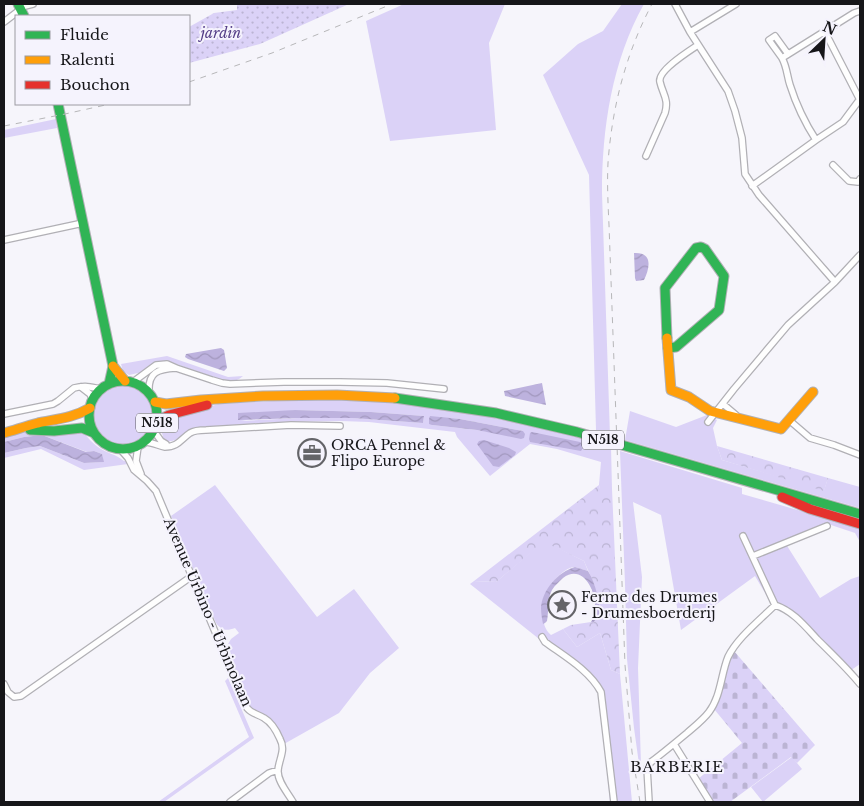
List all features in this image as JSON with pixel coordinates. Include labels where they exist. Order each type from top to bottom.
[{"type":"main road","points":[[4,433],[30,425],[72,418],[79,415],[105,387],[113,366],[58,105]]},
{"type":"main road","points":[[668,348],[676,347],[719,310],[724,276],[705,249],[701,247],[696,248],[666,288],[668,348],[671,390],[689,397],[710,411],[720,408],[738,417],[778,428],[781,428],[789,420],[813,392]]},
{"type":"main road","points":[[113,366],[129,382]]},
{"type":"main road","points":[[105,387],[117,382],[129,382]]},
{"type":"main road","name":"N518","points":[[121,450],[130,449],[142,444],[154,431],[157,421],[158,411],[149,392],[142,386],[129,382]]},
{"type":"main road","name":"N518","points":[[155,402],[166,404],[263,396],[337,395],[404,399],[452,406],[496,413],[577,432],[860,514]]},
{"type":"main road","name":"N518","points":[[157,421],[166,415],[223,399]]},
{"type":"main road","points":[[91,404],[89,419],[94,433],[103,444],[121,450]]},
{"type":"main road","points":[[21,429],[54,431],[82,428],[94,433]]},
{"type":"main road","name":"N518","points":[[751,482],[794,503],[860,524]]},
{"type":"street","points":[[4,22],[25,6],[33,4]]},
{"type":"street","points":[[675,4],[690,32],[728,91],[742,138],[745,174],[752,186],[835,282]]},
{"type":"street","points":[[690,32],[736,4]]},
{"type":"street","points":[[782,58],[860,11]]},
{"type":"street","points":[[752,186],[842,122],[860,100],[857,88],[824,32]]},
{"type":"street","points":[[788,54],[775,36],[769,40],[786,66],[790,85],[806,126],[816,140]]},
{"type":"street","points":[[646,156],[667,106],[659,80],[660,76],[676,60],[698,45]]},
{"type":"street","points":[[833,166],[849,180],[858,182],[860,180]]},
{"type":"street","points":[[4,240],[83,223]]},
{"type":"street","points":[[708,422],[788,325],[835,282],[860,255]]},
{"type":"street","points":[[129,382],[156,365],[167,364],[230,384],[284,382],[386,383],[444,389]]},
{"type":"street","points":[[149,392],[152,375],[162,370],[176,368]]},
{"type":"street","points":[[4,414],[52,404],[74,388],[85,386],[105,387]]},
{"type":"street","points":[[81,387],[90,394],[91,404]]},
{"type":"street","points":[[789,420],[810,438],[860,455]]},
{"type":"street","points":[[142,444],[151,442],[166,447],[176,445],[189,434],[206,430],[291,425],[340,426]]},
{"type":"street","points":[[154,431],[161,441],[170,446]]},
{"type":"street","name":"Avenue Urbino - Urbinolaan","points":[[142,444],[136,461],[142,476]]},
{"type":"street","name":"Avenue Urbino - Urbinolaan","points":[[121,450],[128,458],[134,470],[156,491],[247,708],[254,714],[265,718],[281,741],[282,754],[278,770]]},
{"type":"street","points":[[753,556],[827,526]]},
{"type":"street","points":[[742,536],[775,605],[794,616],[846,667],[860,684]]},
{"type":"street","points":[[4,684],[8,692],[14,696],[21,696],[192,576]]},
{"type":"street","points":[[649,802],[647,768],[651,762],[708,714],[713,706],[729,656],[738,642],[775,605]]},
{"type":"street","points":[[542,637],[545,642],[596,682],[601,692],[614,802]]},
{"type":"street","points":[[674,744],[708,801]]},
{"type":"street","points":[[230,802],[269,772],[278,770],[280,780],[292,802]]},
{"type":"green space","name":"jardin","points":[[237,4],[349,4],[260,44],[190,63],[190,26],[214,13],[237,10]]},
{"type":"green space","points":[[404,4],[505,4],[489,43],[496,130],[390,141],[366,21]]},
{"type":"green space","points":[[622,4],[644,4],[624,48],[617,72],[607,120],[602,169],[610,436],[596,430],[589,175],[543,75],[578,44],[603,31]]},
{"type":"green space","points":[[56,119],[57,128],[4,138],[4,130]]},
{"type":"green space","points":[[167,356],[228,377],[243,376],[235,381],[213,379],[177,364],[166,362],[156,363],[140,374],[129,375],[123,371],[121,364]]},
{"type":"green space","points":[[117,386],[129,386],[144,394],[152,409],[152,421],[144,436],[129,444],[117,444],[102,436],[94,421],[94,409],[102,394]]},
{"type":"green space","points":[[308,399],[378,401],[454,409],[571,435],[611,447],[612,489],[600,489],[601,462],[557,449],[530,444],[490,476],[457,437],[455,432],[369,422],[275,422],[194,428],[175,440],[166,441],[161,439],[163,436],[162,428],[168,421],[218,404]],"holes":[[[295,410],[371,412],[424,416],[423,423],[352,418],[241,421]],[[430,417],[460,419],[523,431],[524,438],[432,425]]]},
{"type":"green space","points":[[630,411],[676,427],[707,415],[717,420],[713,428],[722,460],[824,490],[828,478],[860,487],[860,508],[625,440]]},
{"type":"green space","points":[[81,430],[98,447],[124,461],[127,460],[128,464],[84,470],[41,449],[4,458],[4,453],[40,446],[84,463],[103,462],[102,454],[94,451],[87,452],[42,435],[4,442],[4,436],[29,431]]},
{"type":"green space","points":[[717,446],[828,478],[824,491],[722,460]]},
{"type":"green space","points":[[620,451],[742,488],[742,494],[860,528],[860,542],[855,533],[825,523],[784,541],[820,598],[851,579],[860,576],[860,664],[847,673],[801,624],[771,603],[755,576],[681,630],[661,515],[633,502],[642,577],[638,668],[641,765],[639,764],[627,659]]},
{"type":"green space","points":[[215,485],[317,617],[354,589],[399,648],[370,673],[339,713],[284,744],[268,717],[250,708],[229,661],[232,658],[228,644],[239,633],[235,628],[225,630],[220,628],[216,623],[171,516]]},
{"type":"green space","points":[[599,485],[600,489],[612,489],[620,674],[611,670],[600,633],[577,647],[563,629],[571,625],[593,623],[600,614],[594,584],[584,561],[544,542],[496,582],[474,581]]},
{"type":"green space","points":[[544,541],[584,561],[588,571],[573,567],[560,575],[544,596],[542,614],[546,628],[551,635],[563,629],[577,647],[600,633],[611,670],[620,674],[632,802],[610,802],[600,698],[595,687],[578,670],[470,584],[474,581],[496,582]]},
{"type":"green space","points":[[734,651],[815,745],[797,763],[791,757],[730,802],[713,802],[698,779],[742,743],[714,709],[731,654]]},
{"type":"green space","points":[[228,678],[254,738],[164,802],[158,802],[249,737],[225,681]]},
{"type":"green space","points":[[792,757],[802,769],[763,802],[751,787]]},
{"type":"water","points":[[634,253],[640,253],[647,258],[648,271],[644,280],[636,281]]},
{"type":"water","points":[[221,348],[224,350],[227,368],[224,371],[185,357],[186,354]]},
{"type":"water","points":[[542,383],[546,405],[505,396],[504,391]]},
{"type":"water","points":[[295,410],[371,412],[424,416],[423,423],[352,418],[238,420],[238,413]]},
{"type":"water","points":[[430,416],[460,419],[523,431],[525,434],[524,438],[521,439],[477,430],[432,425],[429,424]]},
{"type":"water","points":[[530,433],[580,442],[583,448],[581,451],[530,442]]},
{"type":"water","points":[[42,435],[86,452],[94,451],[102,454],[104,462],[84,463],[40,446],[4,453],[4,442]]},
{"type":"water","points":[[484,440],[509,448],[516,452],[515,455],[499,467],[493,466],[477,444],[479,441]]},
{"type":"water","points":[[575,567],[588,571],[591,576],[597,592],[600,614],[593,623],[591,622],[594,614],[594,596],[586,580],[579,575],[572,574],[563,578],[552,590],[547,621],[543,624],[541,608],[544,595],[557,577]]},
{"type":"railway","points":[[190,82],[272,53],[392,4]]},
{"type":"railway","points":[[640,802],[632,752],[625,665],[608,163],[613,121],[622,81],[635,42],[652,4]]},
{"type":"railway","points":[[4,126],[106,105]]},
{"type":"traffic: fast","points":[[18,4],[24,15]]},
{"type":"traffic: fast","points":[[58,105],[113,366],[109,384]]},
{"type":"traffic: fast","points":[[667,338],[665,288],[696,248],[701,247],[705,249],[724,276],[719,310],[676,347],[668,348]]},
{"type":"traffic: fast","points":[[116,381],[130,381],[142,386],[152,396],[157,408],[157,415],[157,422],[152,434],[142,444],[130,449],[116,449],[104,444],[94,434],[89,422],[89,408],[94,396],[104,386],[116,381]]},
{"type":"traffic: fast","points":[[395,398],[496,413],[577,432],[860,514]]},
{"type":"traffic: fast","points":[[30,430],[54,431],[82,428],[94,433]]},
{"type":"traffic: slow","points":[[667,338],[671,390],[689,397],[710,411],[781,429],[813,392]]},
{"type":"traffic: slow","points":[[113,366],[125,381]]},
{"type":"traffic: slow","points":[[155,402],[166,404],[263,396],[337,395],[395,398]]},
{"type":"traffic: slow","points":[[4,433],[71,416],[90,408]]},
{"type":"traffic: jam","points":[[157,421],[169,415],[207,405]]},
{"type":"traffic: jam","points":[[782,497],[810,509],[860,524]]},
{"type":"place","name":"ORCA Pennel & Flipo Europe","points":[[312,453]]},
{"type":"place","name":"Ferme des Drumes - Drumesboerderij","points":[[562,605]]},
{"type":"district","name":"BARBERIE","points":[[677,767]]}]
